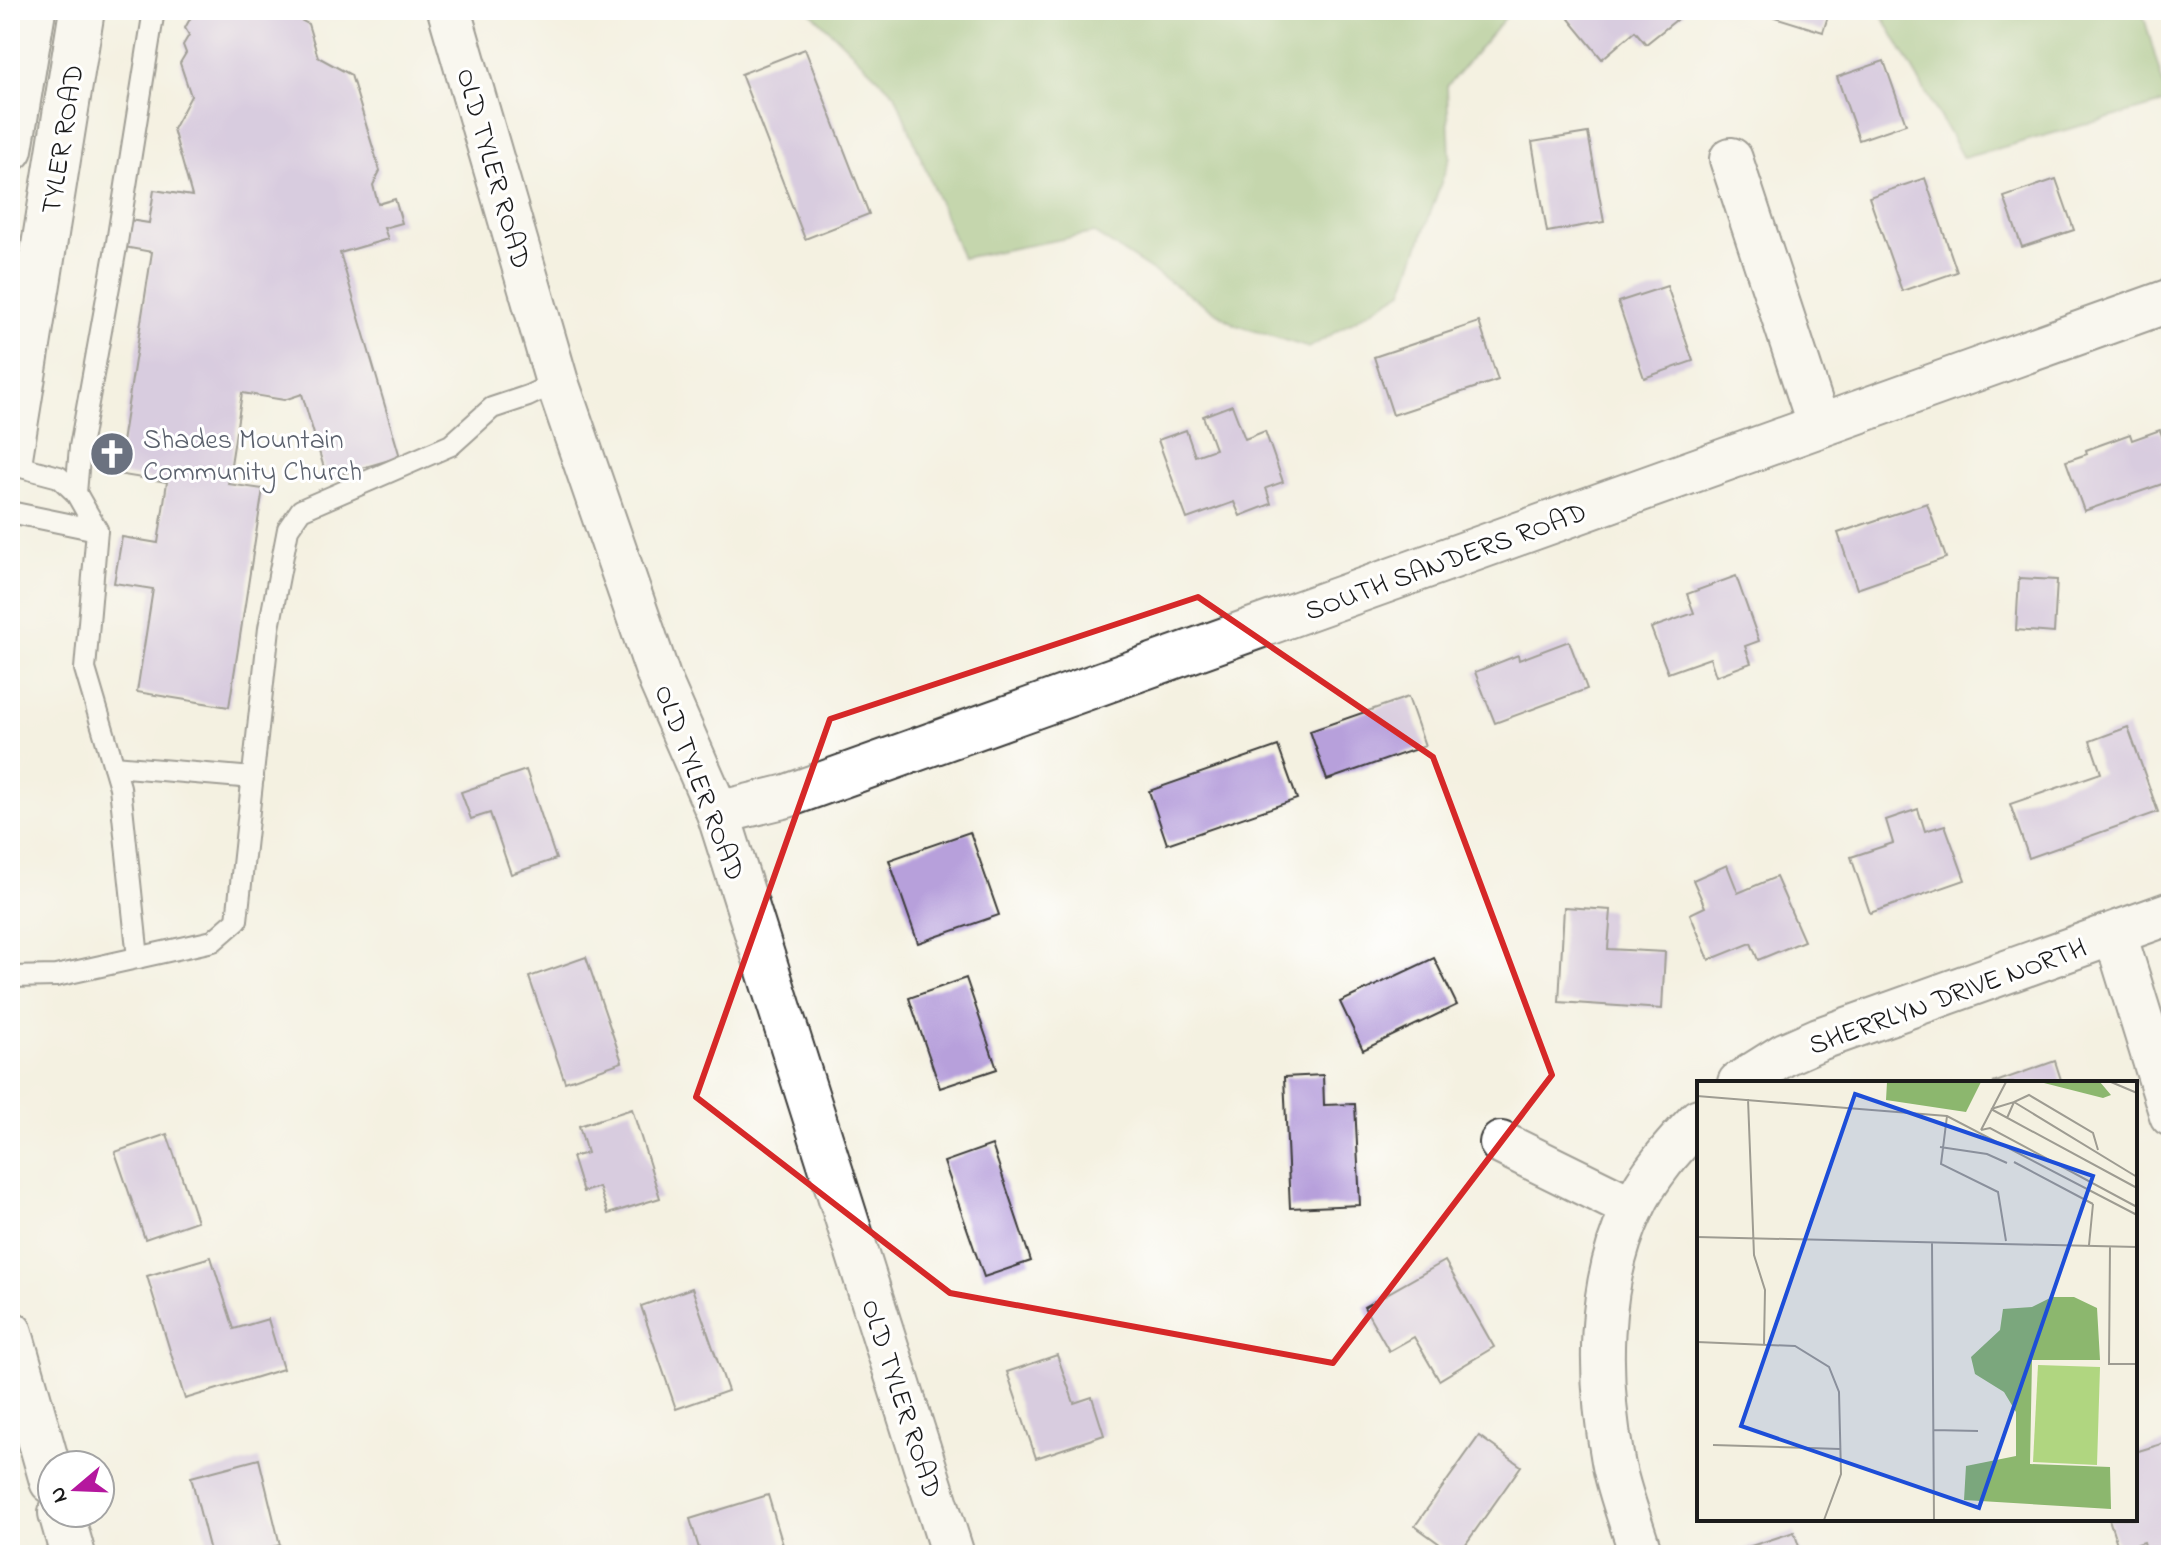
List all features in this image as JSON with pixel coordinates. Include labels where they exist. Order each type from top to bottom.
[{"type":"street","name":"TYLER ROAD","points":[[10,149],[33,10]]},
{"type":"street","name":"TYLER ROAD","points":[[10,457],[82,10]]},
{"type":"street","name":"OLD TYLER ROAD","points":[[449,10],[557,382],[660,680],[718,813],[953,1555]]},
{"type":"street","points":[[1731,159],[1819,426]]},
{"type":"street","name":"SOUTH SANDERS ROAD","points":[[718,813],[801,790],[2171,300]]},
{"type":"street","name":"SHERRLYN DRIVE NORTH","points":[[1742,1081],[1785,1054],[1819,1039],[2171,913]]},
{"type":"street","points":[[2115,934],[2171,1115]]},
{"type":"street","points":[[1641,1555],[1614,1464],[1605,1406],[1607,1300],[1618,1250],[1633,1208],[1660,1165],[1697,1122]]},
{"type":"street","points":[[1501,1143],[1633,1208]]},
{"type":"street","points":[[10,1333],[43,1449]]},
{"type":"street","points":[[66,1529],[73,1555]]},
{"type":"lane","points":[[76,493],[80,447],[154,10]]},
{"type":"lane","points":[[10,977],[56,976],[213,941],[237,920],[269,628],[288,529],[301,510],[451,445],[492,408],[557,382]]},
{"type":"lane","points":[[10,464],[59,477],[76,493],[97,530],[85,669],[120,787],[138,958]]},
{"type":"lane","points":[[10,512],[97,530]]},
{"type":"lane","points":[[114,766],[253,778]]},
{"type":"highlighted area","points":[[1198,597],[1433,757],[1552,1075],[1333,1363],[950,1293],[696,1097],[830,719]]},
{"type":"green space","points":[[809,10],[1512,10],[1447,86],[1450,157],[1403,291],[1309,348],[1236,325],[1094,233],[962,258],[895,94]]},
{"type":"green space","points":[[1879,10],[2142,10],[2168,102],[1963,158]]},
{"type":"building","points":[[188,10],[297,11],[299,19],[308,24],[318,57],[351,75],[380,171],[373,185],[378,204],[395,199],[402,223],[384,228],[388,239],[340,253],[400,457],[327,478],[302,394],[284,400],[242,393],[228,484],[263,489],[229,707],[137,692],[153,589],[114,583],[122,537],[158,543],[167,482],[117,474],[152,252],[124,247],[129,220],[149,223],[154,190],[192,196],[173,129],[191,96],[180,63],[186,53],[183,45],[189,35],[185,28],[191,17]]},
{"type":"building","points":[[1580,10],[1682,10],[1685,13],[1646,44],[1635,31],[1602,59],[1569,19]]},
{"type":"building","points":[[1752,10],[1830,10],[1823,32]]},
{"type":"building","points":[[805,49],[869,214],[805,239],[741,74]]},
{"type":"building","points":[[1884,61],[1906,124],[1859,140],[1837,77]]},
{"type":"building","points":[[1588,133],[1604,222],[1547,232],[1532,142]]},
{"type":"building","points":[[1925,178],[1957,272],[1902,291],[1869,197]]},
{"type":"building","points":[[2056,179],[2074,230],[2022,247],[2004,197]]},
{"type":"building","points":[[1667,286],[1693,361],[1644,378],[1618,302]]},
{"type":"building","points":[[1479,322],[1498,380],[1393,415],[1374,357]]},
{"type":"building","points":[[1232,405],[1245,439],[1265,431],[1283,482],[1266,488],[1271,504],[1240,516],[1234,502],[1187,519],[1158,440],[1186,430],[1195,456],[1215,449],[1203,416]]},
{"type":"building","points":[[2160,430],[2171,462],[2171,481],[2084,511],[2066,461],[2130,434],[2132,440]]},
{"type":"building","points":[[1927,503],[1946,558],[1857,589],[1838,533]]},
{"type":"building","points":[[1736,576],[1759,641],[1745,646],[1751,663],[1716,676],[1710,658],[1668,673],[1651,628],[1694,613],[1687,594]]},
{"type":"building","points":[[2019,578],[2057,580],[2054,633],[2016,630]]},
{"type":"building","points":[[1569,641],[1587,689],[1495,723],[1475,672],[1518,655],[1519,660]]},
{"type":"building","points":[[1408,697],[1425,746],[1327,780],[1310,731]]},
{"type":"building","points":[[2128,727],[2158,812],[2029,858],[2010,804],[2101,773],[2090,741]]},
{"type":"building","points":[[1278,746],[1297,799],[1167,844],[1149,791]]},
{"type":"building","points":[[526,770],[556,859],[511,874],[490,813],[471,819],[461,792]]},
{"type":"building","points":[[1918,809],[1925,831],[1945,825],[1965,880],[1870,913],[1851,857],[1893,843],[1886,820]]},
{"type":"building","points":[[970,832],[999,915],[918,943],[889,860]]},
{"type":"building","points":[[1727,865],[1738,893],[1776,877],[1804,941],[1758,960],[1751,943],[1709,960],[1690,914],[1705,907],[1693,880]]},
{"type":"building","points":[[1564,907],[1611,910],[1608,949],[1665,952],[1662,1009],[1559,1002]]},
{"type":"building","points":[[586,957],[622,1062],[565,1082],[529,977]]},
{"type":"building","points":[[1434,958],[1457,1005],[1363,1050],[1340,1002]]},
{"type":"building","points":[[966,978],[997,1069],[940,1088],[909,998]]},
{"type":"building","points":[[2055,1061],[2061,1081],[1999,1081]]},
{"type":"building","points":[[1323,1075],[1324,1105],[1355,1104],[1360,1205],[1290,1208],[1284,1077]]},
{"type":"building","points":[[632,1109],[660,1198],[608,1214],[599,1187],[583,1192],[572,1157],[587,1153],[579,1126]]},
{"type":"building","points":[[167,1134],[197,1221],[145,1239],[115,1152]]},
{"type":"building","points":[[992,1145],[1031,1261],[984,1277],[944,1162]]},
{"type":"building","points":[[211,1257],[234,1329],[268,1319],[283,1369],[185,1399],[147,1276]]},
{"type":"building","points":[[1445,1261],[1494,1347],[1439,1380],[1414,1337],[1389,1351],[1364,1307]]},
{"type":"building","points":[[692,1288],[728,1391],[676,1409],[641,1306]]},
{"type":"building","points":[[1057,1355],[1074,1403],[1092,1397],[1104,1435],[1036,1458],[1007,1372]]},
{"type":"building","points":[[1479,1436],[1521,1466],[1458,1555],[1455,1555],[1415,1526]]},
{"type":"building","points":[[2168,1442],[2171,1452],[2171,1555],[2148,1555],[2144,1542],[2119,1550],[2110,1521],[2137,1521],[2137,1451]]},
{"type":"building","points":[[259,1459],[280,1545],[241,1555],[211,1555],[191,1477]]},
{"type":"building","points":[[768,1495],[786,1555],[701,1555],[690,1519]]},
{"type":"building","points":[[1794,1532],[1802,1555],[1747,1555],[1745,1548]]},
{"type":"place","name":"Shades Mountain Community Church","points":[[112,454]]}]
